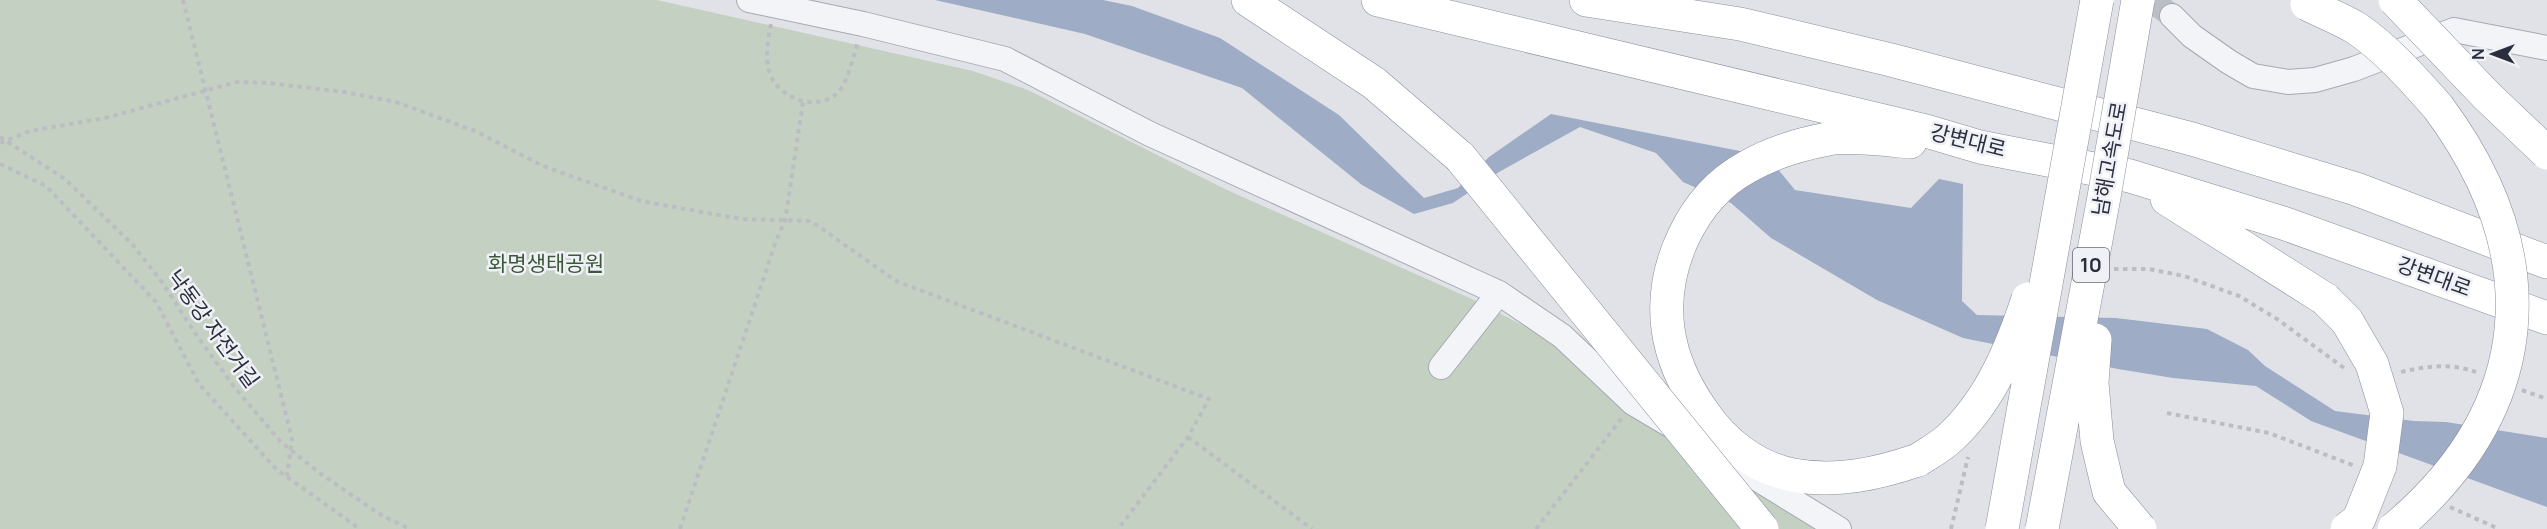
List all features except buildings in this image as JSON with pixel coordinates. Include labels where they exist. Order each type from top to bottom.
[{"type":"highway","points":[[1248,0],[1374,83],[1460,157],[1762,529]]},
{"type":"highway","name":"강변대로","points":[[1378,0],[1926,131],[1980,147],[2130,176],[2283,223],[2547,318]]},
{"type":"highway","points":[[1586,0],[1740,24],[1891,60],[2192,139],[2356,189],[2547,262]]},
{"type":"highway","name":"남해고속도로","points":[[2002,529],[2097,0]]},
{"type":"highway","name":"남해고속도로","points":[[2042,529],[2138,0]]},
{"type":"highway","points":[[2395,0],[2487,96],[2547,153]]},
{"type":"highway","points":[[2301,2],[2355,28],[2406,72],[2451,122],[2493,185],[2507,216],[2518,256],[2522,295],[2520,327],[2512,365],[2499,403],[2468,451],[2437,490],[2394,529]]},
{"type":"highway","points":[[1980,147],[1831,138],[1770,155],[1746,167],[1717,189],[1697,213],[1683,239],[1672,270],[1668,295],[1668,328],[1674,353],[1694,400],[1710,422],[1742,454],[1791,475],[1814,478],[1880,473],[1918,460],[1950,438],[1974,414],[2007,358],[2063,198]]},
{"type":"highway","points":[[2130,176],[2325,299],[2347,321],[2372,364],[2387,413],[2380,466],[2359,519],[2347,529]]},
{"type":"highway","points":[[2104,197],[2092,383],[2097,441],[2109,492],[2140,529]]},
{"type":"street","points":[[749,0],[863,24],[1005,59],[1150,134],[1499,293],[1562,336],[1633,403],[1839,529]]},
{"type":"street","points":[[2172,16],[2192,36],[2237,67],[2253,76],[2288,82],[2315,80],[2354,69],[2454,30],[2547,48]]},
{"type":"street","points":[[1441,367],[1499,293]]},
{"type":"path","points":[[183,0],[292,439],[287,476]]},
{"type":"path","points":[[774,6],[768,42],[768,70],[777,87],[788,96],[803,102],[829,99],[841,90],[863,24]]},
{"type":"path","points":[[0,143],[30,131],[105,118],[237,82],[268,83],[344,92],[396,102],[475,130],[543,166],[641,201],[741,219],[811,221],[896,281],[1209,399],[1188,437],[1118,529]]},
{"type":"path","points":[[680,529],[776,241],[785,221],[803,102]]},
{"type":"path","name":"낙동강 자전거길","points":[[0,137],[65,179],[132,244],[162,282],[235,388],[281,442],[321,474],[381,515],[410,529]]},
{"type":"path","points":[[0,164],[46,186],[156,302],[199,384],[276,469],[360,529]]},
{"type":"path","points":[[2102,271],[2126,268],[2149,269],[2213,285],[2258,307],[2335,362],[2353,371]]},
{"type":"path","points":[[2396,373],[2433,366],[2453,366],[2480,374]]},
{"type":"path","points":[[2514,386],[2547,399]]},
{"type":"path","points":[[1536,529],[1633,403]]},
{"type":"path","points":[[2167,413],[2269,433],[2318,450],[2361,469]]},
{"type":"path","points":[[1188,437],[1311,529]]},
{"type":"path","points":[[1951,529],[1969,454]]},
{"type":"path","points":[[2446,506],[2499,529]]},
{"type":"green space","name":"화명생태공원","points":[[0,0],[657,0],[973,71],[1028,90],[1225,189],[1474,300],[1563,346],[1623,411],[1831,529],[0,529]]},
{"type":"water","points":[[935,0],[1103,0],[1132,6],[1220,38],[1339,115],[1424,198],[1458,188],[1489,157],[1551,114],[1745,152],[1777,168],[1795,190],[1911,208],[1939,179],[1963,184],[1962,301],[1977,315],[2116,318],[2207,329],[2248,350],[2265,366],[2335,411],[2414,421],[2446,422],[2547,438],[2547,507],[2311,421],[2256,386],[2173,378],[2118,369],[1963,338],[1877,300],[1771,238],[1731,203],[1683,182],[1656,153],[1580,127],[1499,172],[1453,203],[1414,214],[1362,185],[1242,88],[1085,34]]},
{"type":"tunnel","points":[[2151,0],[2172,16]]}]
